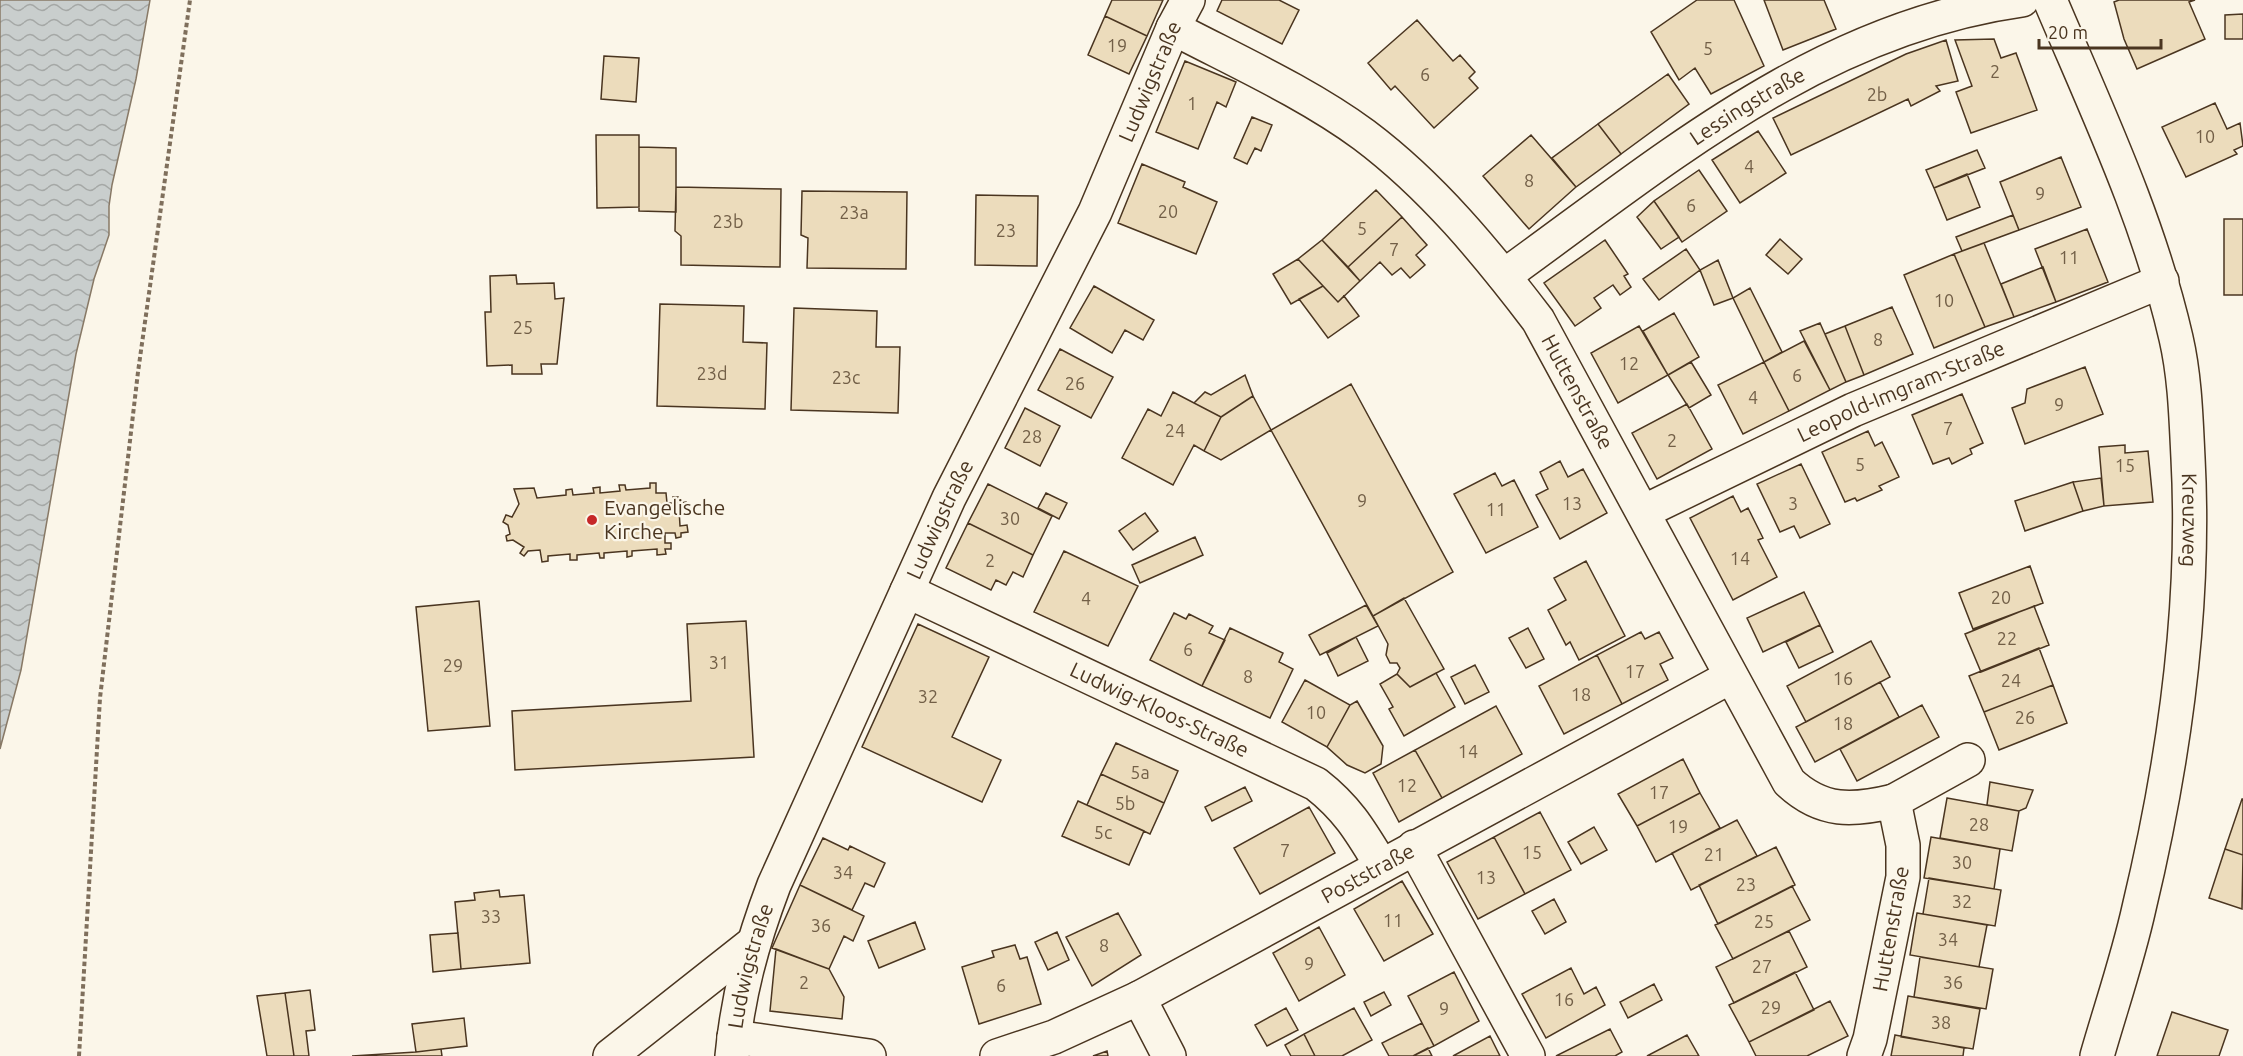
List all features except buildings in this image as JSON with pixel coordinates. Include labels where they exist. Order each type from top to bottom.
[{"type":"street","name":"Lessingstraße","points":[[1504,276],[1721,119],[1782,83],[1836,56],[1934,19],[1992,4],[2022,0]]},
{"type":"street","name":"Kreuzweg","points":[[2050,0],[2125,178],[2162,281],[2177,342],[2185,407],[2189,484],[2187,611],[2179,686],[2153,843],[2139,911],[2097,1056]]},
{"type":"street","name":"Huttenstraße","points":[[1181,14],[1363,135],[1449,212],[1504,276],[1549,339],[1730,676],[1789,782],[1800,793],[1832,806],[1860,809],[1894,801],[1968,760]]},
{"type":"street","name":"Ludwigstraße","points":[[733,1046],[752,944],[782,865],[999,396],[1095,212],[1181,14]]},
{"type":"street","name":"Leopold-Imgram-Straße","points":[[1643,512],[1853,410],[2162,281]]},
{"type":"street","name":"Ludwig-Kloos-Straße","points":[[907,591],[1316,784],[1337,800],[1354,819],[1381,865]]},
{"type":"street","name":"Poststraße","points":[[997,1056],[1054,1037],[1139,998],[1730,676]]},
{"type":"street","name":"Huttenstraße","points":[[1864,1056],[1870,1040],[1904,877],[1903,845],[1894,801]]},
{"type":"street","points":[[1414,847],[1528,1056]]},
{"type":"street","points":[[610,1056],[752,944]]},
{"type":"street","points":[[1139,998],[1169,1056]]},
{"type":"street","points":[[733,1046],[869,1056]]},
{"type":"path","points":[[79,1056],[100,698],[138,372],[190,0]]},
{"type":"water","points":[[0,0],[150,0],[136,79],[112,185],[109,235],[94,279],[76,354],[21,670],[0,749]]},
{"type":"place","name":"Evangelische Kirche","points":[[592,520]]}]
